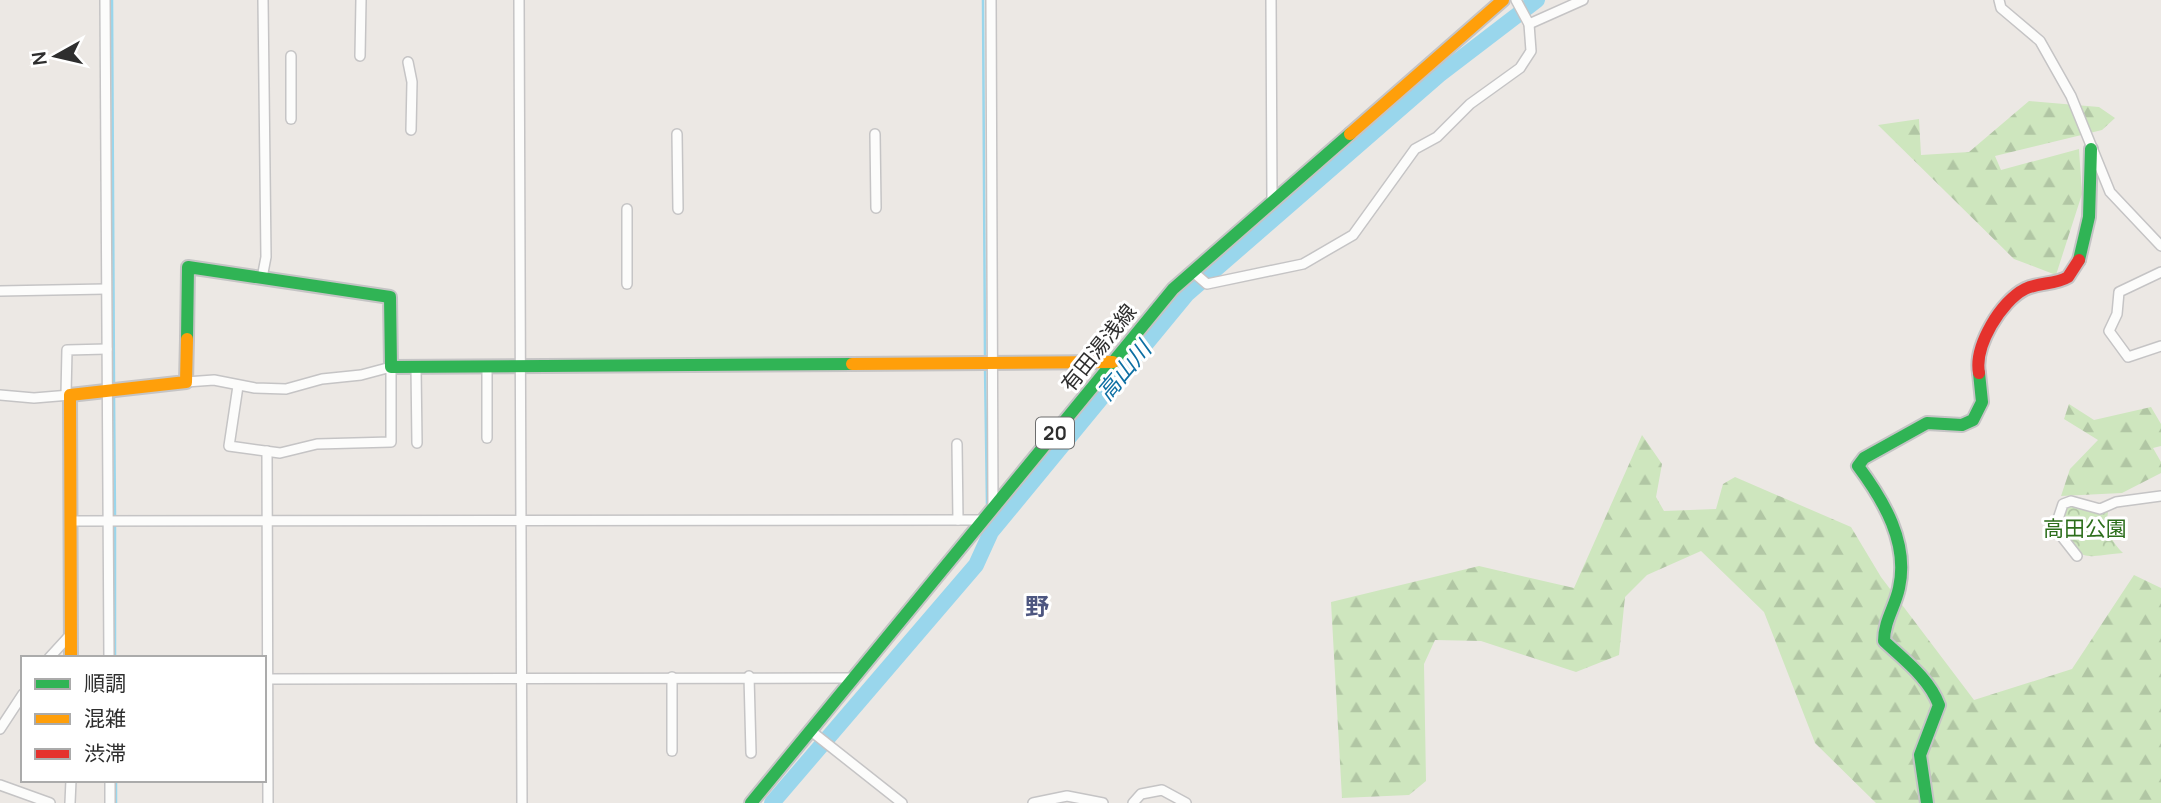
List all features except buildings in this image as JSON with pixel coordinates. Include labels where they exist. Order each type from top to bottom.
[{"type":"street","points":[[105,0],[109,656]]},
{"type":"street","points":[[262,278],[266,257],[263,0]]},
{"type":"street","points":[[360,56],[361,0]]},
{"type":"street","points":[[519,0],[522,803]]},
{"type":"street","points":[[990,0],[993,508]]},
{"type":"street","points":[[1271,0],[1272,201]]},
{"type":"street","name":"有田湯浅線","points":[[759,801],[853,678],[1165,298],[1192,271],[1503,0]]},
{"type":"street","points":[[1527,20],[1583,0]]},
{"type":"street","points":[[1999,0],[2001,8],[2040,41],[2071,96],[2110,192],[2161,246]]},
{"type":"street","points":[[1192,271],[1207,284],[1293,267],[1309,262],[1353,235],[1415,149],[1437,137],[1470,104],[1520,68],[1531,51],[1527,20],[1518,4]]},
{"type":"street","points":[[290,56],[291,119]]},
{"type":"street","points":[[408,62],[412,91],[411,130]]},
{"type":"street","points":[[677,134],[678,209]]},
{"type":"street","points":[[875,134],[876,208]]},
{"type":"street","points":[[1927,803],[1920,755],[1939,705],[1934,692],[1922,677],[1884,641],[1884,623],[1900,587],[1900,562],[1894,525],[1882,496],[1858,466],[1864,458],[1927,423],[1937,420],[1955,426],[1968,424],[1981,409],[1984,400],[1976,355],[1981,343],[2021,291],[2059,281],[2069,276],[2076,267],[2089,229],[2091,149]]},
{"type":"street","points":[[627,209],[627,284]]},
{"type":"street","points":[[186,382],[188,267],[390,297],[391,442],[317,444],[280,453],[229,446],[238,386]]},
{"type":"street","points":[[2161,272],[2119,292],[2117,314],[2109,331],[2128,357],[2161,346]]},
{"type":"street","points":[[0,291],[106,289]]},
{"type":"street","points":[[72,656],[67,350],[107,349]]},
{"type":"street","points":[[0,395],[34,398],[214,380],[238,386],[286,389],[331,377],[416,367],[1113,362]]},
{"type":"street","points":[[486,366],[488,438]]},
{"type":"street","points":[[416,367],[417,443]]},
{"type":"street","points":[[957,444],[958,520]]},
{"type":"street","points":[[267,451],[268,803]]},
{"type":"street","points":[[2077,556],[2055,528],[2063,504],[2071,501],[2100,509],[2116,502],[2161,496]]},
{"type":"street","points":[[70,521],[266,523],[983,520]]},
{"type":"street","points":[[51,656],[71,634]]},
{"type":"street","points":[[266,679],[749,676],[853,678]]},
{"type":"street","points":[[749,676],[751,753]]},
{"type":"street","points":[[672,677],[672,751]]},
{"type":"street","points":[[0,729],[21,697]]},
{"type":"street","points":[[811,731],[902,803]]},
{"type":"street","points":[[70,803],[71,782]]},
{"type":"street","points":[[110,782],[110,803]]},
{"type":"street","points":[[0,785],[50,803]]},
{"type":"street","points":[[1133,803],[1141,793],[1162,790],[1186,803]]},
{"type":"street","points":[[1033,803],[1067,796],[1103,803]]},
{"type":"green space","points":[[2029,101],[2099,107],[2115,118],[2102,130],[1995,156],[2001,170],[2079,149],[2082,194],[2056,275],[2014,259],[1878,125],[1919,119],[1921,155],[1969,152]]},
{"type":"green space","points":[[2069,404],[2094,420],[2151,407],[2161,424],[2161,446],[2153,448],[2161,462],[2161,473],[2122,493],[2061,496],[2070,469],[2098,440],[2064,419]]},
{"type":"green space","points":[[1642,435],[1662,464],[1656,497],[1664,511],[1716,509],[1723,484],[1735,477],[1851,527],[1881,577],[1974,700],[2072,669],[2134,575],[2161,588],[2161,803],[1876,803],[1815,743],[1764,612],[1701,551],[1647,575],[1625,597],[1619,655],[1576,672],[1481,641],[1435,640],[1424,664],[1426,781],[1409,795],[1342,798],[1331,602],[1479,566],[1574,588]]},
{"type":"green space","name":"高田公園","points":[[2066,503],[2109,508],[2109,532],[2123,553],[2091,556],[2079,553],[2057,529]]},
{"type":"waterway","points":[[112,0],[114,385]]},
{"type":"waterway","points":[[983,0],[985,357]]},
{"type":"waterway","name":"高山川","points":[[772,803],[976,565],[991,532],[1187,294],[1439,75],[1537,0]]},
{"type":"waterway","points":[[985,367],[987,504]]},
{"type":"waterway","points":[[114,395],[115,518]]},
{"type":"waterway","points":[[115,525],[115,656]]},
{"type":"waterway","name":"高山川","points":[[990,526],[991,532]]},
{"type":"waterway","points":[[116,782],[116,803]]},
{"type":"traffic: fast","points":[[751,803],[1173,289],[1350,134]]},
{"type":"traffic: fast","points":[[2079,260],[2089,217],[2091,149]]},
{"type":"traffic: fast","points":[[187,339],[188,267],[390,297],[391,367],[852,364]]},
{"type":"traffic: fast","points":[[1927,803],[1920,755],[1939,705],[1929,686],[1908,662],[1884,641],[1899,588],[1900,555],[1892,523],[1885,508],[1858,466],[1864,458],[1927,423],[1962,425],[1973,420],[1982,402],[1979,373]]},
{"type":"traffic: slow","points":[[1350,134],[1503,0]]},
{"type":"traffic: slow","points":[[71,656],[70,395],[186,382],[187,339]]},
{"type":"traffic: slow","points":[[852,364],[1113,362]]},
{"type":"traffic: jam","points":[[1979,373],[1985,338],[2007,303],[2025,289],[2068,277],[2079,260]]},
{"type":"district","name":"野","points":[[1037,607]]}]
